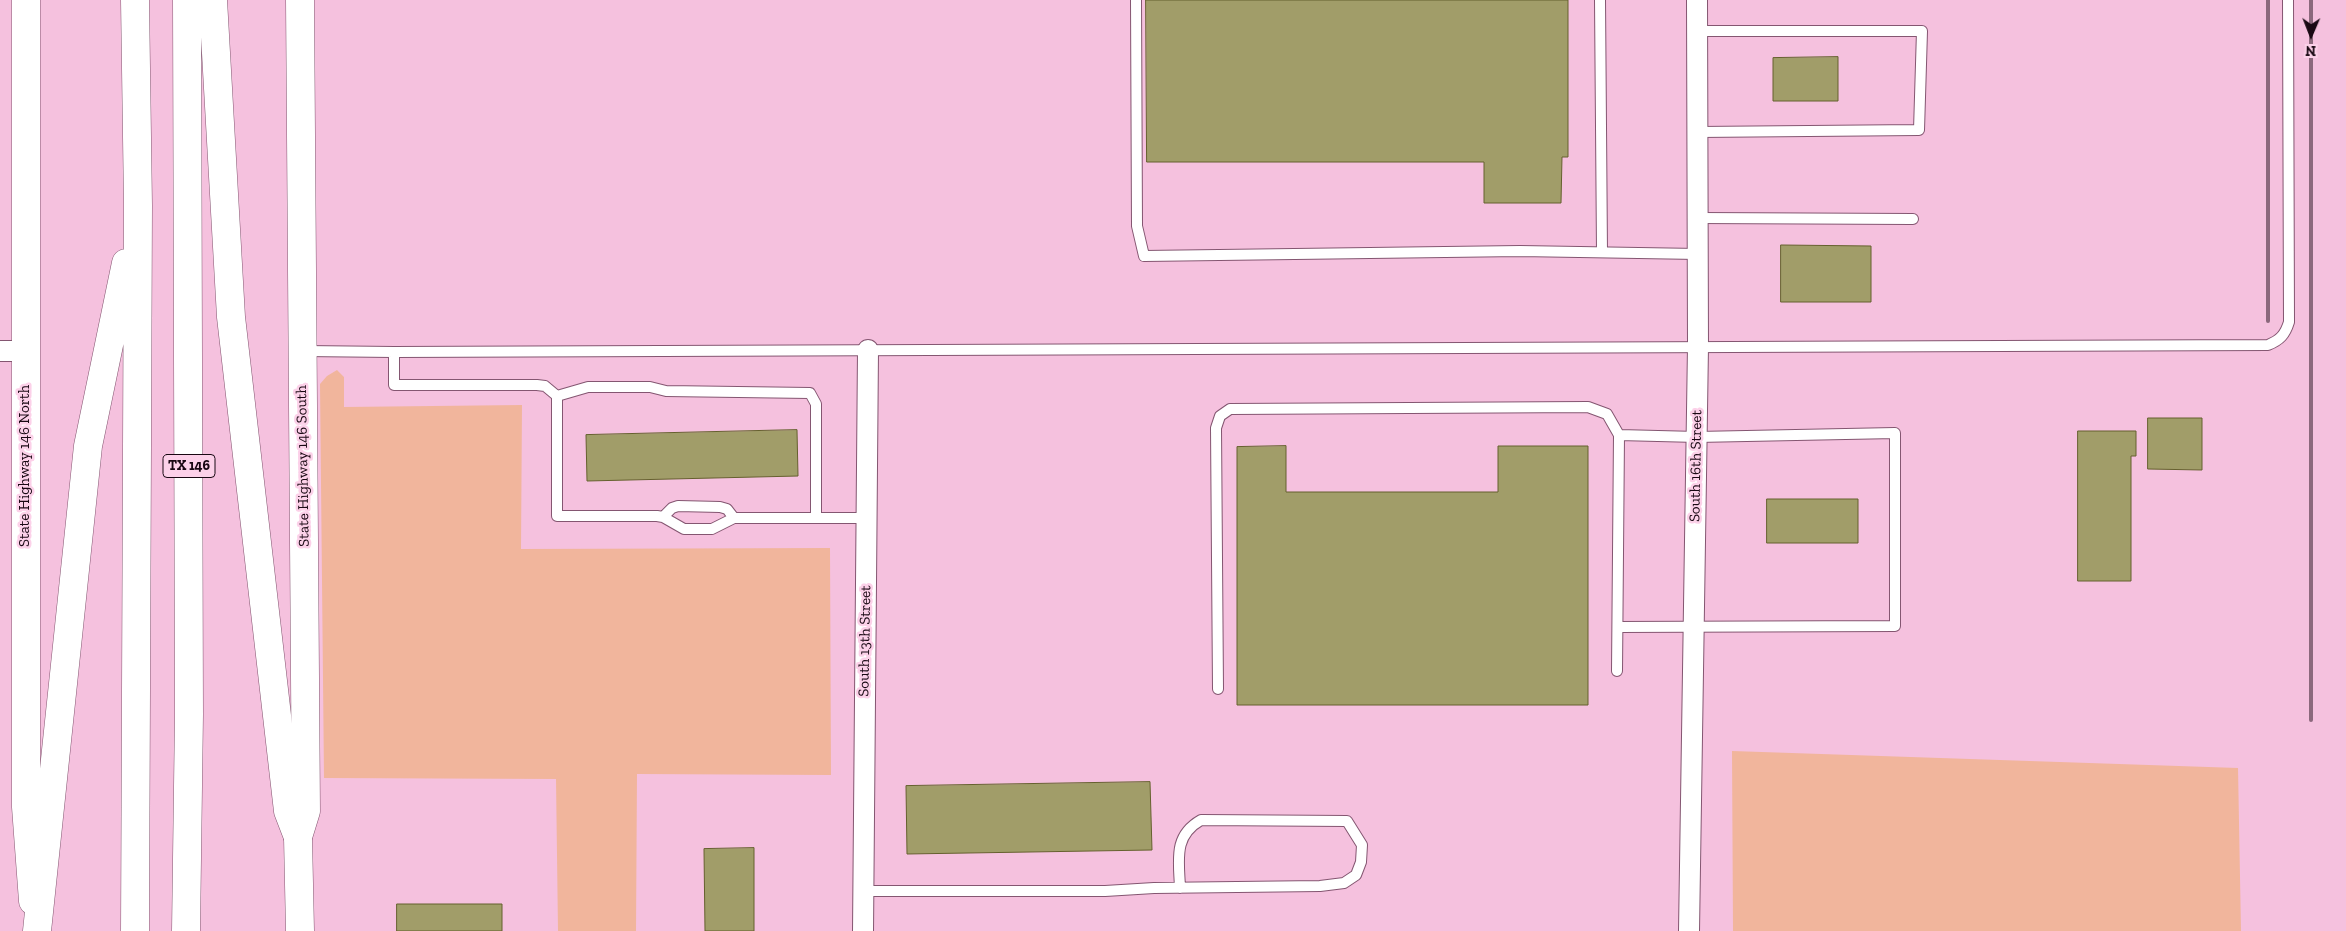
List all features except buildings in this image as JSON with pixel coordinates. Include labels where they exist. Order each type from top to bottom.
[{"type":"main road","name":"State Highway 146 North","points":[[26,0],[12,351],[26,807],[36,931]]},
{"type":"main road","points":[[135,0],[138,205],[135,931]]},
{"type":"main road","name":"TX 146","points":[[186,931],[189,714],[187,0]]},
{"type":"main road","points":[[213,0],[231,317],[288,811],[298,838]]},
{"type":"main road","name":"State Highway 146 South","points":[[300,0],[306,810],[298,838],[300,931]]},
{"type":"main road","points":[[36,931],[88,446],[138,205]]},
{"type":"street","name":"South 16th Street","points":[[1689,931],[1698,346],[1697,0]]},
{"type":"street","name":"South 13th Street","points":[[863,931],[868,350]]},
{"type":"lane","points":[[1136,0],[1137,226],[1144,256],[1520,251],[1698,254]]},
{"type":"lane","points":[[1600,0],[1602,252]]},
{"type":"lane","points":[[302,351],[2268,345],[2279,340],[2286,333],[2288,322],[2288,0]]},
{"type":"lane","points":[[1697,31],[1922,31],[1919,130],[1698,132]]},
{"type":"lane","points":[[1698,218],[1913,219]]},
{"type":"lane","points":[[394,352],[394,385],[536,385],[545,386],[557,396]]},
{"type":"lane","points":[[557,396],[588,387],[650,387],[666,391],[810,393],[816,404],[816,518]]},
{"type":"lane","points":[[557,396],[557,516],[662,517],[684,529],[712,529],[734,518],[867,518]]},
{"type":"lane","points":[[1218,688],[1216,428],[1220,416],[1230,409],[1588,406],[1607,414],[1619,435],[1617,671]]},
{"type":"lane","points":[[1618,627],[1896,626],[1895,433],[1697,437],[1619,435]]},
{"type":"lane","points":[[662,517],[672,508],[678,506],[720,507],[727,509],[734,518]]},
{"type":"lane","points":[[863,891],[1105,891],[1320,886],[1344,883],[1356,875],[1361,862],[1362,845],[1347,821],[1201,820],[1189,827],[1178,852],[1180,888]]},
{"type":"shaded area","points":[[337,370],[344,377],[344,407],[522,405],[521,549],[830,548],[831,775],[637,774],[636,931],[558,931],[556,779],[324,778],[320,384],[327,376]]},
{"type":"shaded area","points":[[1732,751],[2238,768],[2241,931],[1733,931]]},
{"type":"railway","points":[[2268,0],[2268,321]]},
{"type":"railway","points":[[2311,0],[2311,720]]}]
